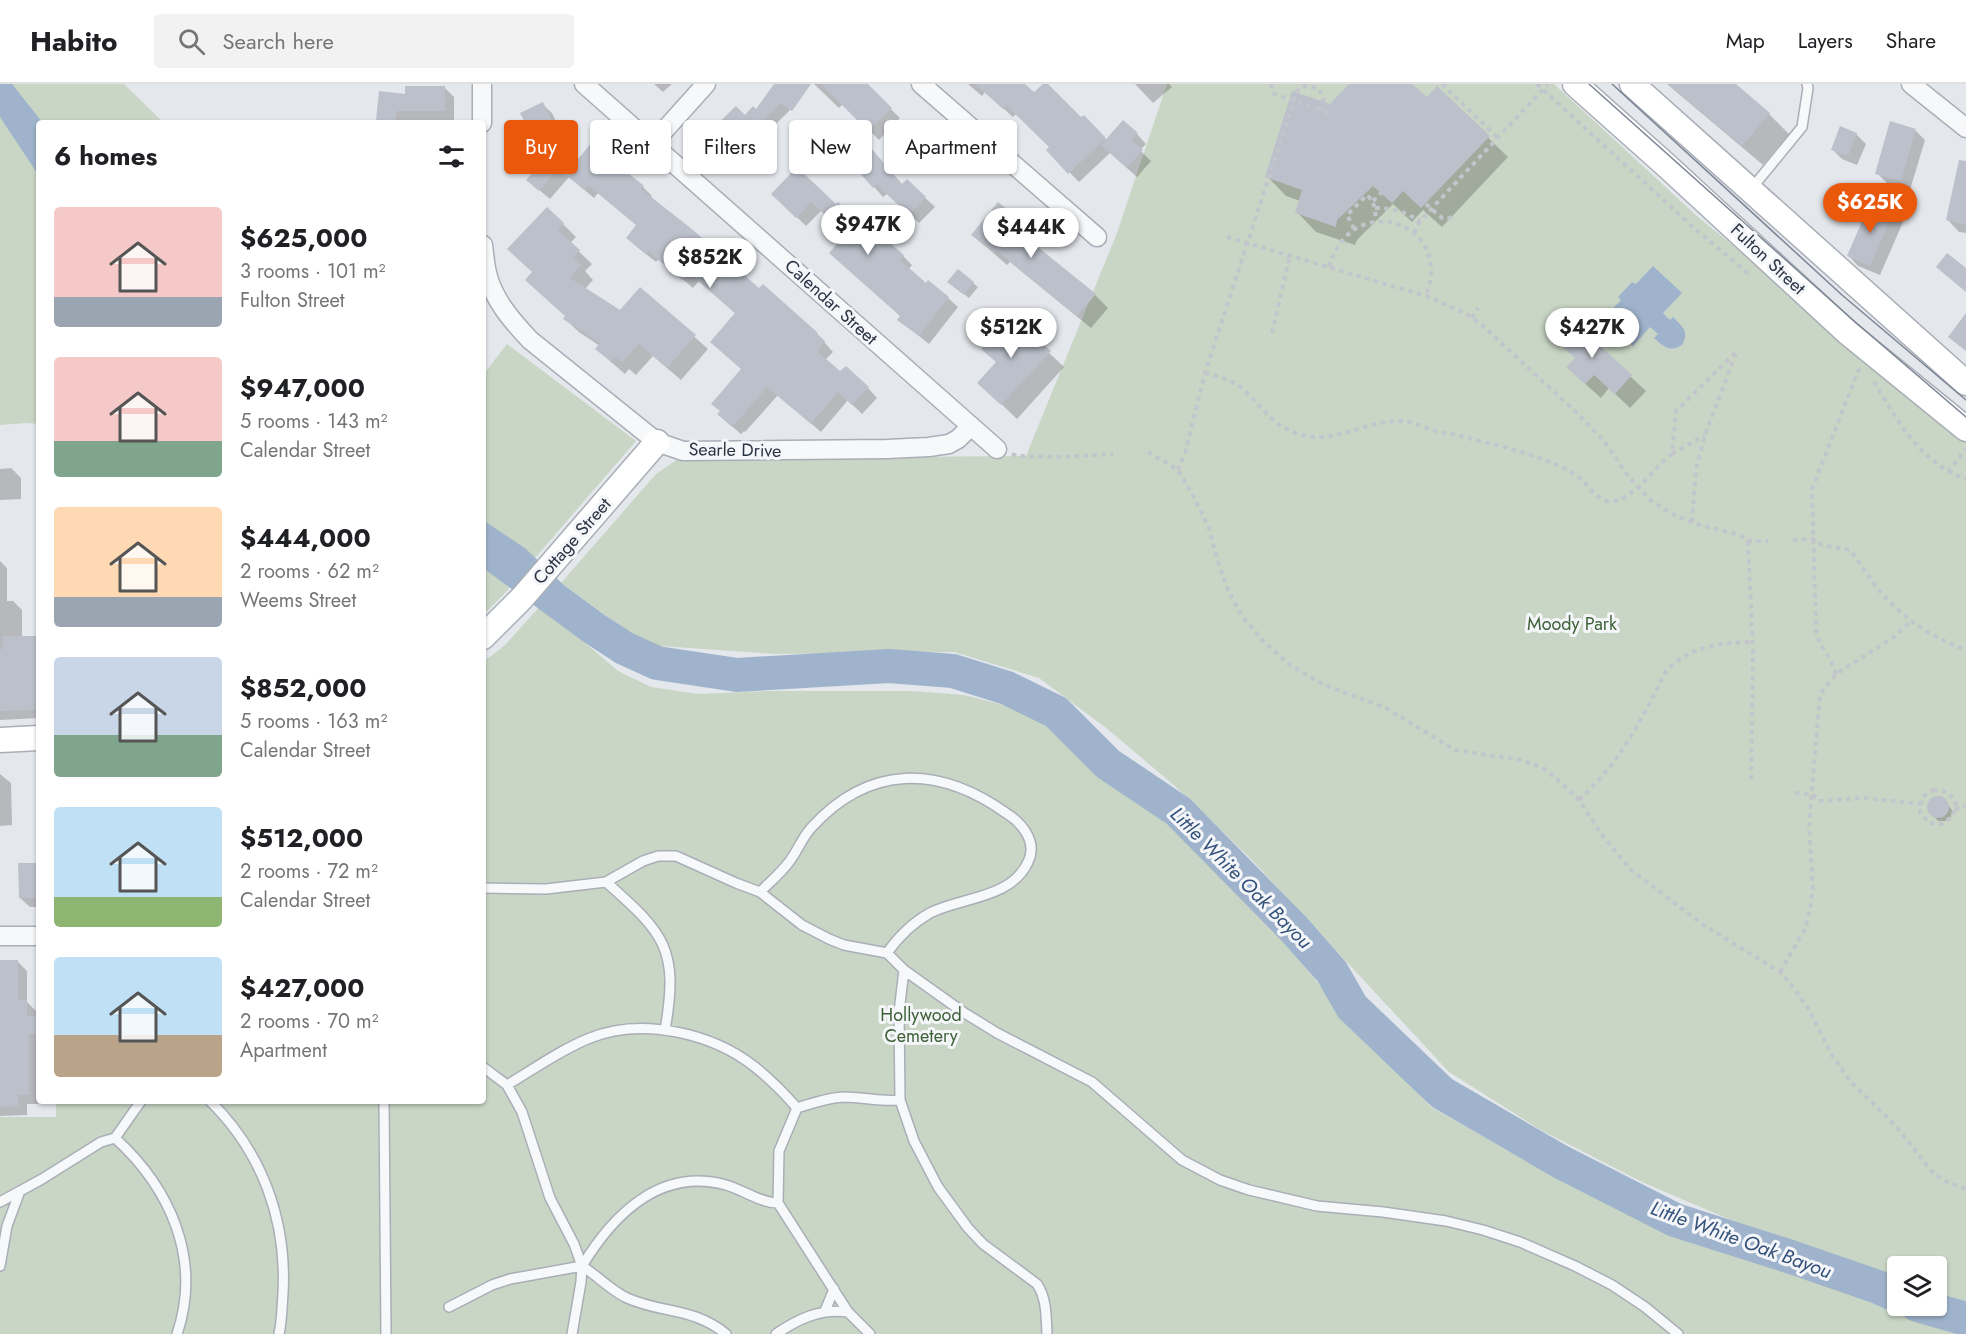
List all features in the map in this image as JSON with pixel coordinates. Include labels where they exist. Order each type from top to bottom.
[{"type":"main road","name":"Fulton Street","points":[[1575,84],[1848,333],[1966,429]]},
{"type":"main road","points":[[1632,84],[1966,383]]},
{"type":"main road","name":"Cottage Street","points":[[486,634],[522,598],[657,442]]},
{"type":"main road","points":[[0,740],[36,738]]},
{"type":"street","points":[[482,84],[482,120]]},
{"type":"street","name":"Calendar Street","points":[[584,84],[626,120]]},
{"type":"street","points":[[671,123],[706,84]]},
{"type":"street","points":[[921,84],[1097,237]]},
{"type":"street","points":[[1911,84],[1966,128]]},
{"type":"street","name":"Calendar Street","points":[[671,159],[997,449]]},
{"type":"street","name":"Searle Drive","points":[[486,267],[501,304],[530,340],[657,442],[683,451],[929,447],[949,444],[958,439],[971,426]]},
{"type":"street","points":[[0,936],[36,936]]},
{"type":"lane","points":[[1750,190],[1802,127],[1807,84]]},
{"type":"lane","points":[[760,892],[789,863],[809,830],[831,807],[870,784],[908,778],[954,785],[972,792],[1007,813],[1023,826],[1029,838],[1031,850],[1028,863],[1019,876],[987,896],[930,913],[909,927],[887,953]]},
{"type":"lane","points":[[486,888],[546,889],[606,882],[643,861],[658,856],[676,856],[760,892],[815,933],[844,945],[887,953],[904,970],[997,1034],[1092,1082],[1182,1160],[1220,1180],[1249,1190],[1317,1206],[1446,1221],[1520,1242],[1612,1285],[1645,1307],[1678,1334]]},
{"type":"lane","points":[[606,882],[648,921],[664,946],[671,968],[670,999],[665,1030]]},
{"type":"lane","points":[[904,970],[899,1012],[898,1070],[900,1100],[914,1141],[927,1169],[950,1205],[983,1244],[1037,1284],[1042,1292],[1045,1306],[1047,1334]]},
{"type":"lane","points":[[507,1085],[563,1051],[592,1037],[634,1029],[665,1030],[702,1039],[730,1051],[768,1078],[798,1108]]},
{"type":"lane","points":[[486,1069],[507,1085],[522,1112],[550,1198],[574,1244],[582,1266],[572,1334]]},
{"type":"lane","points":[[870,1334],[848,1312],[778,1203],[779,1151],[798,1108],[843,1097],[884,1102],[900,1100]]},
{"type":"lane","points":[[0,1202],[101,1142],[115,1138],[139,1104]]},
{"type":"lane","points":[[213,1104],[237,1131],[259,1167],[270,1196],[277,1223],[284,1275],[279,1334]]},
{"type":"lane","points":[[384,1104],[386,1334]]},
{"type":"lane","points":[[115,1138],[131,1152],[154,1183],[166,1202],[176,1225],[186,1272],[182,1318],[177,1334]]},
{"type":"lane","points":[[582,1266],[596,1243],[614,1221],[645,1196],[670,1186],[713,1182],[771,1203],[778,1203]]},
{"type":"lane","points":[[0,1266],[3,1240],[20,1191]]},
{"type":"lane","points":[[0,1229],[3,1240]]},
{"type":"lane","points":[[448,1307],[501,1282],[582,1266],[609,1287],[628,1298],[704,1319],[726,1334]]},
{"type":"lane","points":[[825,1311],[834,1289]]},
{"type":"lane","points":[[776,1334],[800,1320],[825,1311],[848,1312]]},
{"type":"path","points":[[1271,84],[1274,94],[1328,113]]},
{"type":"path","points":[[1442,84],[1498,138]]},
{"type":"path","points":[[1537,84],[1694,228],[1758,281]]},
{"type":"path","points":[[1414,233],[1420,221],[1548,84]]},
{"type":"path","points":[[1178,470],[1185,453],[1205,373],[1293,101],[1300,88],[1314,85],[1321,90],[1324,98],[1320,110]]},
{"type":"path","points":[[1373,201],[1381,193]]},
{"type":"path","points":[[1354,229],[1347,215],[1367,195],[1373,201],[1376,221]]},
{"type":"path","points":[[1426,204],[1446,219],[1452,216]]},
{"type":"path","points":[[1375,208],[1400,210],[1420,221]]},
{"type":"path","points":[[1329,267],[1337,245],[1354,229],[1376,221],[1398,223],[1414,233],[1425,246],[1430,258],[1432,278],[1426,296]]},
{"type":"path","points":[[1227,237],[1426,296],[1472,318],[1577,413],[1605,442],[1628,476],[1650,500],[1674,515],[1692,522],[1740,535],[1748,541],[1768,541]]},
{"type":"path","points":[[1272,333],[1290,255]]},
{"type":"path","points":[[1472,318],[1478,308]]},
{"type":"path","points":[[1672,454],[1676,411],[1737,351],[1705,435],[1696,469],[1692,522]]},
{"type":"path","points":[[1857,362],[1868,373]]},
{"type":"path","points":[[1836,674],[1834,666],[1818,643],[1817,637],[1812,489],[1858,371],[1864,367]]},
{"type":"path","points":[[1205,373],[1237,385],[1275,422],[1297,434],[1333,437],[1377,424],[1402,421],[1543,459],[1562,467],[1606,501],[1615,501],[1638,487],[1662,461],[1705,435]]},
{"type":"path","points":[[1872,379],[1912,439],[1933,461],[1948,472],[1966,479]]},
{"type":"path","points":[[997,449],[1017,456],[1059,457],[1113,454]]},
{"type":"path","points":[[1948,472],[1966,450]]},
{"type":"path","points":[[1148,452],[1178,470],[1209,528],[1228,590],[1241,615],[1265,644],[1302,673],[1324,685],[1386,708],[1455,750],[1520,760],[1542,767],[1579,800],[1602,835],[1632,870],[1705,926],[1780,972],[1808,1008],[1832,1055],[1850,1082],[1895,1125],[1934,1173],[1945,1181],[1966,1189]]},
{"type":"path","points":[[1793,540],[1813,539],[1822,545],[1850,550],[1886,599],[1928,633],[1966,650]]},
{"type":"path","points":[[1748,541],[1753,652],[1751,779]]},
{"type":"path","points":[[1780,972],[1805,929],[1813,889],[1809,826],[1820,694],[1836,674],[1894,637],[1912,620]]},
{"type":"path","points":[[1579,800],[1611,766],[1630,740],[1666,671],[1673,663],[1691,651],[1721,644],[1752,642]]},
{"type":"path","points":[[1933,790],[1947,792],[1956,802],[1953,816],[1942,824],[1929,823],[1920,812],[1921,804],[1922,797],[1933,790]]},
{"type":"path","points":[[1795,793],[1812,794],[1819,801],[1864,798],[1921,804]]},
{"type":"path","points":[[1955,808],[1961,809],[1966,806]]},
{"type":"green space","points":[[0,84],[124,84],[161,120],[36,120],[36,424],[0,425]]},
{"type":"green space","name":"Moody Park","points":[[1167,84],[1554,84],[1698,217],[1966,435],[1966,1305],[1947,1298],[1947,1256],[1887,1256],[1887,1275],[1740,1224],[1642,1182],[1539,1129],[1449,1072],[1251,859],[1175,786],[1105,727],[1039,678],[954,652],[776,654],[647,645],[561,583],[656,474],[678,459],[1026,456],[1117,233]]},
{"type":"green space","points":[[507,344],[636,441],[486,612],[486,371]]},
{"type":"green space","name":"Hollywood Cemetery","points":[[541,605],[618,671],[651,687],[698,694],[769,691],[912,691],[964,695],[1016,708],[1049,724],[1167,820],[1199,856],[1279,935],[1348,1020],[1431,1107],[1539,1168],[1639,1214],[1887,1304],[1887,1316],[1922,1316],[1966,1331],[1966,1334],[0,1334],[0,1117],[56,1117],[56,1104],[486,1104],[486,660],[505,645]]},
{"type":"water","points":[[0,84],[12,84],[41,120],[36,120],[36,171],[0,117]]},
{"type":"water","points":[[1653,266],[1682,293],[1663,313],[1670,320],[1673,317],[1684,330],[1684,340],[1678,347],[1667,348],[1660,344],[1654,338],[1658,334],[1650,327],[1633,346],[1603,319],[1621,300],[1618,297],[1632,282],[1636,284]]},
{"type":"water","points":[[486,522],[526,549],[568,589],[549,611],[486,564]]},
{"type":"building","points":[[774,84],[811,84],[792,111],[781,103],[764,120],[722,120],[736,106],[745,115],[753,106],[756,109]]},
{"type":"building","points":[[821,84],[868,84],[892,108],[872,127],[872,120],[857,120]]},
{"type":"building","points":[[975,84],[1025,84],[1034,92],[1043,84],[1048,84],[1081,117],[1084,115],[1106,138],[1068,174],[1046,150],[1049,147],[1006,105],[1003,109]]},
{"type":"building","points":[[1349,84],[1412,84],[1427,97],[1437,86],[1490,136],[1421,208],[1403,191],[1392,203],[1373,186],[1337,220],[1336,227],[1295,213],[1302,190],[1265,177],[1292,91],[1330,104]]},
{"type":"building","points":[[1668,84],[1736,84],[1770,113],[1742,146]]},
{"type":"building","points":[[405,86],[445,86],[445,111],[397,111],[395,120],[376,120],[379,91],[405,94]]},
{"type":"building","points":[[543,102],[552,120],[524,120],[520,113]]},
{"type":"building","points":[[1123,120],[1138,133],[1131,140],[1143,150],[1127,168],[1101,145]]},
{"type":"building","points":[[1890,121],[1916,129],[1901,181],[1875,174]]},
{"type":"building","points":[[1840,126],[1857,133],[1848,156],[1831,150]]},
{"type":"building","points":[[590,145],[590,174],[629,174],[644,186],[641,189],[693,230],[759,288],[763,284],[818,333],[825,341],[817,351],[840,371],[846,366],[869,387],[852,405],[838,392],[811,424],[767,387],[731,426],[717,414],[720,411],[711,404],[741,369],[710,342],[735,313],[689,273],[682,280],[648,251],[646,254],[626,238],[636,225],[588,185],[585,188],[587,192],[564,174],[578,174],[578,159]]},
{"type":"building","points":[[872,149],[884,163],[884,174],[893,174],[902,184],[907,179],[926,197],[909,215],[877,185],[873,188],[861,174],[872,174]]},
{"type":"building","points":[[1959,160],[1966,161],[1966,225],[1946,220]]},
{"type":"building","points":[[531,174],[554,174],[539,191],[526,180]]},
{"type":"building","points":[[790,174],[804,174],[836,204],[838,202],[858,221],[860,218],[904,255],[900,260],[926,283],[928,280],[949,297],[919,336],[897,320],[900,316],[829,253],[846,234],[811,202],[796,218],[771,194]]},
{"type":"building","points":[[1871,201],[1894,211],[1870,266],[1847,256]]},
{"type":"building","points":[[998,202],[1020,220],[1014,228],[1096,294],[1077,316],[996,250],[994,253],[971,235]]},
{"type":"building","points":[[547,207],[564,223],[558,230],[580,250],[573,257],[581,265],[570,278],[620,310],[640,287],[696,335],[667,368],[639,344],[622,362],[615,357],[611,362],[595,349],[600,343],[563,319],[565,316],[525,280],[532,272],[507,249]]},
{"type":"building","points":[[1947,253],[1966,268],[1966,292],[1936,267]]},
{"type":"building","points":[[958,269],[974,282],[964,295],[947,282]]},
{"type":"building","points":[[1966,313],[1966,351],[1948,337]]},
{"type":"building","points":[[1012,316],[1051,351],[1001,405],[977,383],[996,362],[981,349]]},
{"type":"building","points":[[1573,321],[1632,375],[1615,394],[1594,375],[1585,384],[1566,367],[1575,358],[1555,340]]},
{"type":"building","points":[[3,636],[36,636],[36,710],[0,711],[0,649],[3,649]]},
{"type":"building","points":[[1938,796],[1948,803],[1949,807],[1942,817],[1938,818],[1928,811],[1927,807],[1934,797]]},
{"type":"building","points":[[18,863],[36,863],[36,898],[19,898]]},
{"type":"building","points":[[0,960],[18,960],[18,1000],[27,1000],[27,1016],[36,1016],[36,1034],[29,1034],[29,1095],[18,1095],[18,1106],[0,1107]]},
{"type":"waterway","name":"Little White Oak Bayou","points":[[486,549],[595,629],[624,648],[657,663],[737,675],[889,666],[953,671],[1007,688],[1056,712],[1108,764],[1178,811],[1294,929],[1332,972],[1352,1007],[1442,1093],[1561,1162],[1675,1220],[1887,1291]]},
{"type":"waterway","name":"Little White Oak Bayou","points":[[1947,1314],[1966,1319]]},
{"type":"tram line","points":[[1589,84],[1854,321],[1966,417]]},
{"type":"tram line","points":[[1612,84],[1842,295],[1966,400]]}]
